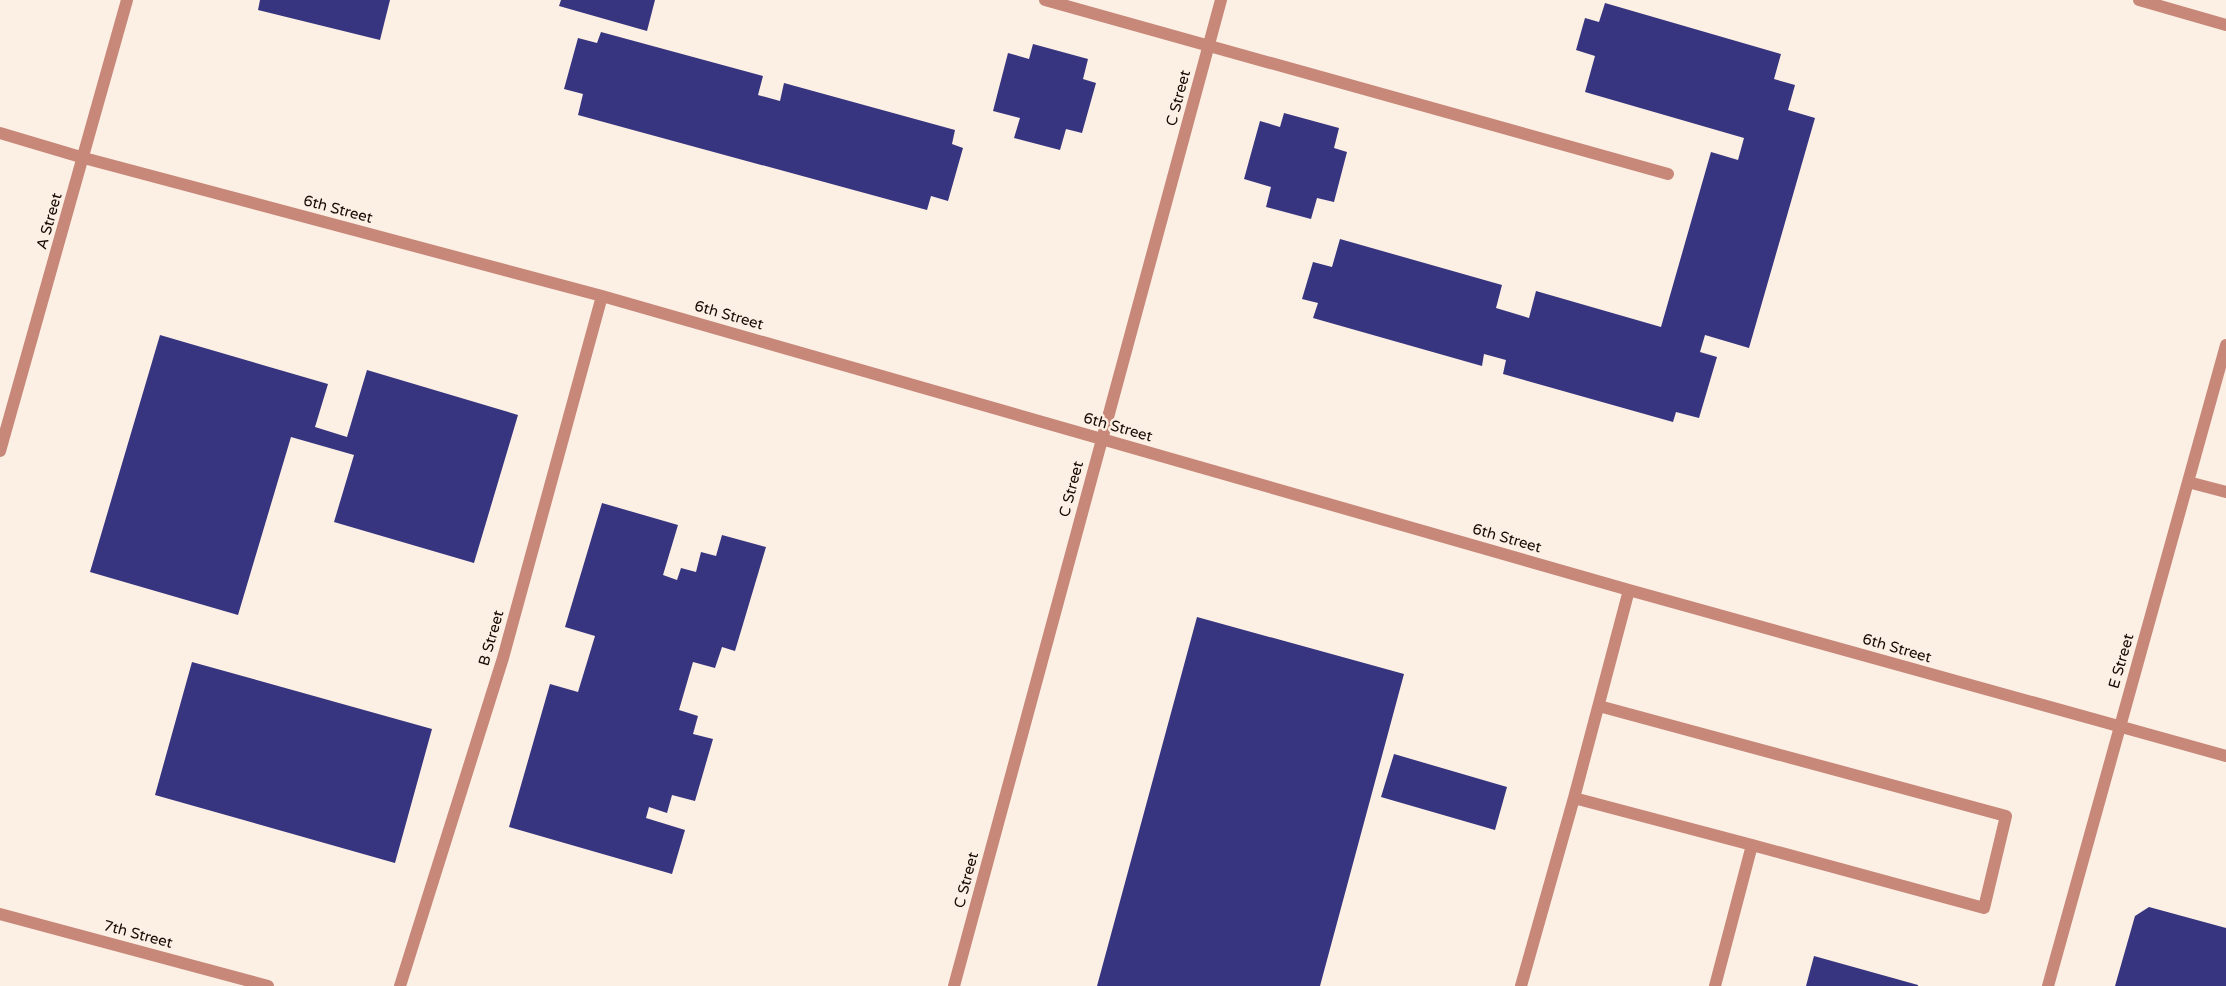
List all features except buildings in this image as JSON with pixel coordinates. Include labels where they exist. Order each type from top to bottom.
[{"type":"street","name":"A Street","points":[[0,451],[127,0]]},
{"type":"street","points":[[1045,0],[1668,174]]},
{"type":"street","name":"C Street","points":[[954,986],[1221,0]]},
{"type":"street","points":[[2139,0],[2226,25]]},
{"type":"street","name":"6th Street","points":[[0,133],[84,158],[602,296],[1628,590],[2226,756]]},
{"type":"street","name":"B Street","points":[[400,986],[503,658],[602,296]]},
{"type":"street","name":"E Street","points":[[2048,986],[2226,345]]},
{"type":"street","points":[[2188,482],[2226,492]]},
{"type":"street","points":[[1521,986],[1599,706],[1628,590]]},
{"type":"street","points":[[1574,798],[1984,908],[2006,816],[1599,706]]},
{"type":"street","points":[[1714,986],[1752,845]]},
{"type":"street","name":"7th Street","points":[[0,914],[268,986]]}]
